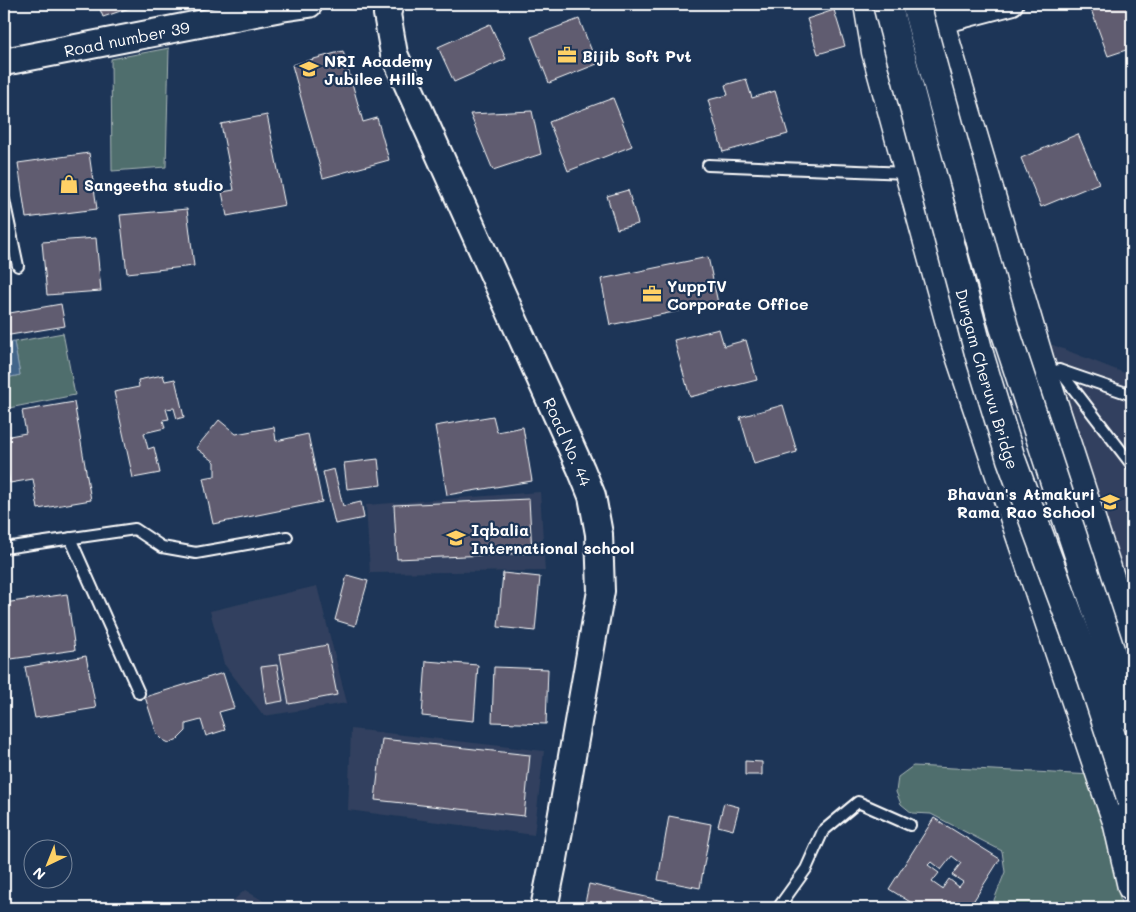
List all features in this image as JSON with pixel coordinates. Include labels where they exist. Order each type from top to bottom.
[{"type":"main road","points":[[868,4],[876,52],[955,341],[1117,821],[1132,887]]},
{"type":"main road","name":"Durgam Cheruvu Bridge","points":[[886,4],[980,357],[1011,459],[1092,678],[1132,801]]},
{"type":"main road","name":"Durgam Cheruvu Bridge","points":[[916,4],[1004,327],[1132,716]]},
{"type":"main road","points":[[938,14],[1049,366],[1132,645]]},
{"type":"main road","points":[[955,341],[1049,366]]},
{"type":"street","name":"Road number 39","points":[[4,62],[279,6],[309,4]]},
{"type":"street","name":"Road No. 44","points":[[390,4],[387,14],[394,54],[581,469],[592,496],[599,534],[601,592],[544,908]]},
{"type":"street","points":[[938,14],[1012,4]]},
{"type":"lane","points":[[708,166],[909,173]]},
{"type":"lane","points":[[4,200],[18,266]]},
{"type":"lane","points":[[1049,366],[1132,395]]},
{"type":"lane","points":[[1049,366],[1132,465]]},
{"type":"lane","points":[[4,548],[135,529],[162,547],[196,553],[287,537]]},
{"type":"lane","points":[[70,538],[139,693]]},
{"type":"lane","points":[[778,908],[806,868],[823,831],[858,802],[910,825]]},
{"type":"shaded area","name":"Bhavan's Atmakuri Rama Rao School","points":[[1030,336],[1132,376],[1132,628]]},
{"type":"shaded area","points":[[14,342],[20,375],[6,378],[4,370],[4,344]]},
{"type":"shaded area","name":"Iqbalia International school","points":[[540,492],[545,571],[370,573],[366,505]]},
{"type":"shaded area","points":[[317,586],[347,703],[264,716],[224,664],[210,611]]},
{"type":"shaded area","points":[[351,729],[544,751],[534,835],[348,810]]},
{"type":"shaded area","points":[[245,890],[275,908],[225,908]]},
{"type":"green space","points":[[169,48],[166,167],[112,171],[111,59]]},
{"type":"green space","points":[[63,333],[75,395],[4,409],[4,370],[6,378],[20,375],[14,342]]},
{"type":"green space","points":[[913,766],[1094,775],[1122,908],[995,908],[994,900],[1005,872],[1002,851],[931,814],[912,813],[901,804],[896,792],[898,777]]},
{"type":"building","points":[[98,4],[141,4],[103,17]]},
{"type":"building","points":[[1089,4],[1132,4],[1132,48],[1108,56]]},
{"type":"building","points":[[834,10],[845,46],[818,54],[807,19]]},
{"type":"building","points":[[579,19],[597,64],[549,83],[531,37]]},
{"type":"building","points":[[490,24],[506,59],[454,82],[438,47]]},
{"type":"building","points":[[343,51],[363,122],[377,118],[389,160],[323,178],[292,65]]},
{"type":"building","points":[[746,79],[752,98],[775,91],[788,134],[723,152],[708,100],[728,95],[725,85]]},
{"type":"building","points":[[613,98],[632,146],[568,171],[549,122]]},
{"type":"building","points":[[532,111],[541,154],[493,170],[470,114]]},
{"type":"building","points":[[267,115],[285,205],[227,216],[222,192],[234,190],[221,124]]},
{"type":"building","points":[[1078,134],[1099,183],[1041,207],[1021,158]]},
{"type":"building","points":[[89,153],[97,209],[26,218],[18,163]]},
{"type":"building","points":[[628,190],[638,224],[617,229],[607,196]]},
{"type":"building","points":[[187,209],[194,266],[127,273],[120,215]]},
{"type":"building","points":[[96,238],[101,291],[47,295],[42,242]]},
{"type":"building","points":[[708,257],[718,303],[610,325],[601,279]]},
{"type":"building","points":[[61,304],[65,326],[4,336],[4,314]]},
{"type":"building","points":[[719,329],[724,346],[746,340],[757,380],[690,397],[674,340]]},
{"type":"building","points":[[163,375],[165,381],[175,379],[184,417],[177,419],[174,408],[166,409],[169,419],[163,420],[165,428],[144,433],[148,449],[154,447],[160,473],[133,478],[114,392],[139,387],[138,380]]},
{"type":"building","points":[[74,402],[91,500],[38,509],[33,479],[10,483],[4,451],[4,437],[26,433],[22,411]]},
{"type":"building","points":[[783,405],[797,452],[754,464],[740,417]]},
{"type":"building","points":[[493,416],[497,432],[523,427],[532,481],[447,495],[435,426]]},
{"type":"building","points":[[219,420],[236,434],[274,427],[276,441],[308,434],[322,502],[213,524],[203,478],[215,476],[215,462],[196,448]]},
{"type":"building","points":[[378,459],[381,485],[347,489],[344,463]]},
{"type":"building","points":[[334,469],[343,506],[361,502],[364,518],[335,524],[323,472]]},
{"type":"building","points":[[529,499],[532,553],[397,559],[394,505]]},
{"type":"building","points":[[503,573],[540,577],[535,631],[498,627]]},
{"type":"building","points":[[347,575],[368,581],[355,626],[335,620]]},
{"type":"building","points":[[67,594],[75,650],[4,660],[4,603]]},
{"type":"building","points":[[327,645],[337,695],[289,704],[280,654]]},
{"type":"building","points":[[86,656],[96,708],[35,718],[25,667]]},
{"type":"building","points":[[426,661],[478,665],[474,721],[422,716]]},
{"type":"building","points":[[277,665],[283,701],[266,704],[261,667]]},
{"type":"building","points":[[494,667],[548,669],[546,724],[492,722]]},
{"type":"building","points":[[223,673],[234,708],[219,712],[225,730],[206,736],[201,720],[186,724],[186,731],[178,739],[169,743],[163,740],[157,734],[145,697]]},
{"type":"building","points":[[382,739],[530,755],[524,816],[375,800]]},
{"type":"building","points":[[745,761],[762,762],[762,775],[745,775]]},
{"type":"building","points":[[724,803],[739,807],[733,830],[718,826]]},
{"type":"building","points":[[669,816],[711,824],[700,888],[658,880]]},
{"type":"building","points":[[934,818],[1000,859],[969,908],[920,908],[889,889]],"holes":[[[952,856],[961,863],[952,875],[963,882],[959,887],[949,879],[942,889],[932,882],[939,873],[928,865],[931,862],[941,870]]]},
{"type":"building","points":[[589,884],[681,905],[680,908],[584,908]]},
{"type":"place","name":"Bijib Soft Pvt","points":[[567,55]]},
{"type":"place","name":"NRI Academy Jubilee Hills","points":[[309,69]]},
{"type":"place","name":"Sangeetha studio","points":[[69,184]]},
{"type":"place","name":"YuppTV Corporate Office","points":[[652,294]]},
{"type":"place","name":"Bhavan's Atmakuri Rama Rao School","points":[[1110,502]]},
{"type":"place","name":"Iqbalia International school","points":[[456,538]]}]
